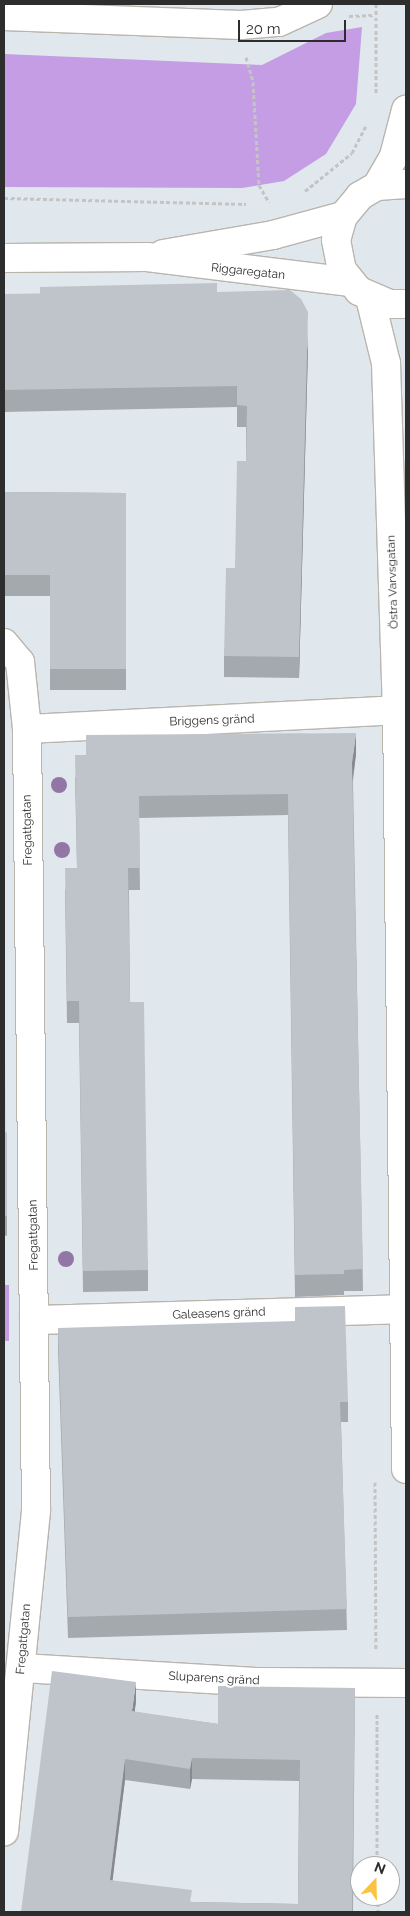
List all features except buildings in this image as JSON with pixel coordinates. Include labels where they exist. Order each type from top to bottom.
[{"type":"street","points":[[4,16],[241,25],[279,22],[318,4]]},
{"type":"street","points":[[343,216],[360,196],[376,186],[394,156],[406,110]]},
{"type":"street","points":[[376,186],[406,184]]},
{"type":"street","name":"Riggaregatan","points":[[147,257],[273,235],[343,216]]},
{"type":"street","name":"Östra Varvsgatan","points":[[343,216],[337,253],[360,290],[386,363],[397,710],[406,1468]]},
{"type":"street","name":"Riggaregatan","points":[[4,258],[147,257],[360,290],[406,304]]},
{"type":"street","name":"Fregattgatan","points":[[4,643],[20,662],[27,729],[36,1511],[22,1668],[9,1735],[4,1831]]},
{"type":"street","name":"Briggens gränd","points":[[27,729],[397,710]]},
{"type":"street","name":"Galeasens gränd","points":[[34,1320],[404,1310]]},
{"type":"street","name":"Sluparens gränd","points":[[22,1668],[260,1682],[406,1683]]},
{"type":"path","points":[[375,102],[376,4]]},
{"type":"path","points":[[241,25],[252,82],[259,185],[270,205],[273,235]]},
{"type":"path","points":[[295,195],[352,153],[369,120]]},
{"type":"path","points":[[4,198],[251,204]]},
{"type":"path","points":[[260,205],[270,205],[279,202]]},
{"type":"shaded area","points":[[362,27],[356,104],[326,154],[284,181],[242,188],[4,187],[4,54],[262,65],[326,33]]},
{"type":"shaded area","points":[[4,998],[7,1152],[7,1236],[4,1235]]},
{"type":"shaded area","points":[[4,1285],[9,1285],[9,1341],[4,1341]]}]
